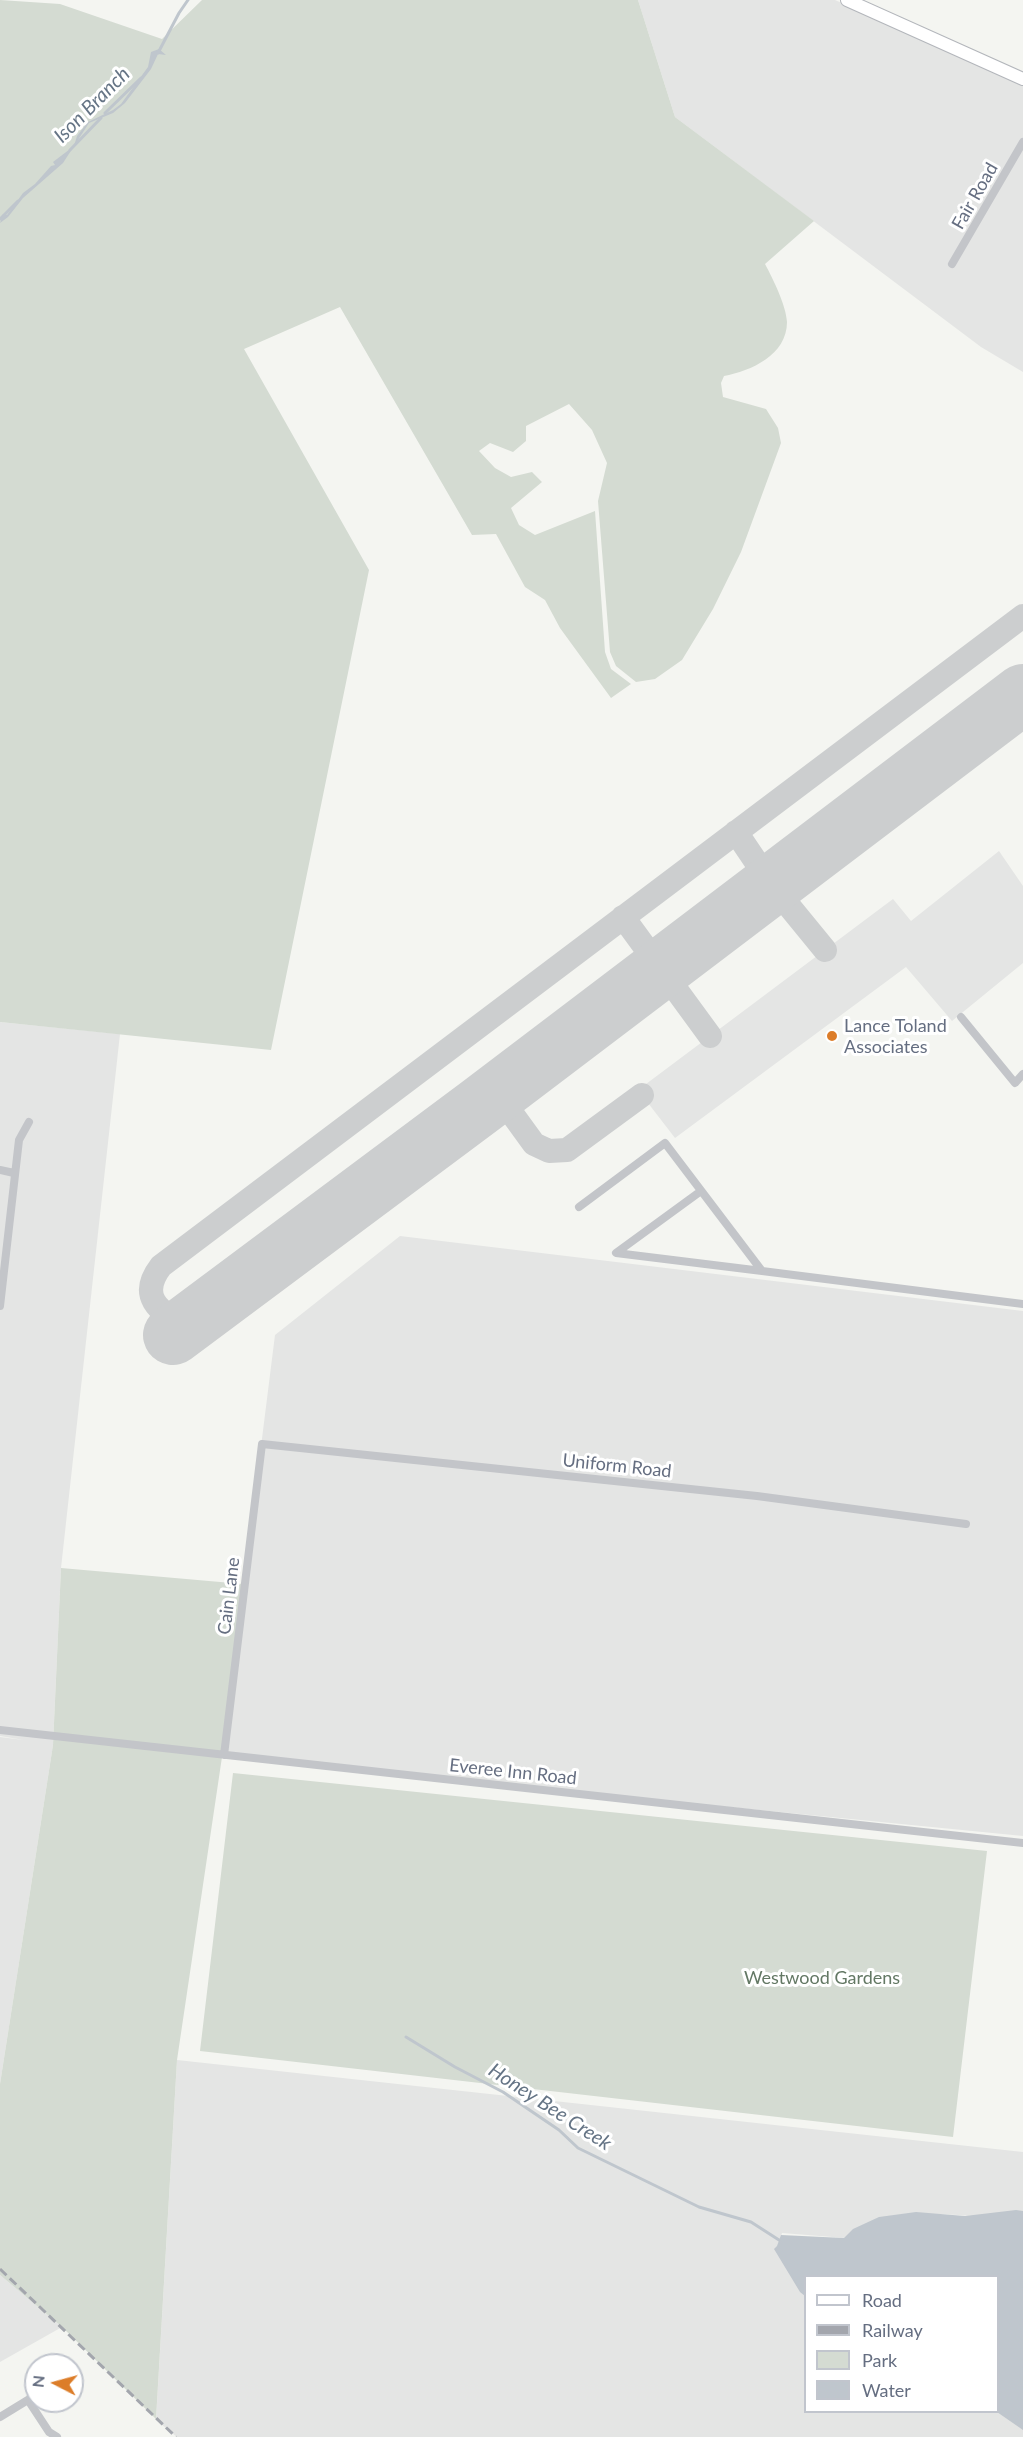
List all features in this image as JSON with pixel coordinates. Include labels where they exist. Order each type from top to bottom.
[{"type":"main road","points":[[847,0],[1023,79]]},
{"type":"street","name":"Fair Road","points":[[952,264],[1023,142]]},
{"type":"street","points":[[962,1017],[1015,1083],[1023,1074]]},
{"type":"street","points":[[0,1306],[19,1140],[29,1122]]},
{"type":"street","points":[[579,1207],[665,1143],[762,1271]]},
{"type":"street","points":[[0,1170],[15,1173]]},
{"type":"street","points":[[701,1191],[616,1253],[1023,1304]]},
{"type":"street","name":"Cain Lane","points":[[224,1755],[262,1444],[265,1444]]},
{"type":"street","name":"Uniform Road","points":[[265,1444],[757,1496],[966,1524]]},
{"type":"street","name":"Everee Inn Road","points":[[0,1730],[1023,1843]]},
{"type":"street","points":[[0,2416],[24,2402]]},
{"type":"street","points":[[37,2413],[49,2432],[57,2437]]},
{"type":"shaded area","points":[[638,0],[835,0],[1023,83],[1023,372],[981,347],[675,117]]},
{"type":"shaded area","points":[[999,851],[1023,886],[1023,963],[952,1021],[906,967],[675,1138],[638,1090],[893,899],[911,921]]},
{"type":"shaded area","points":[[0,1022],[120,1034],[61,1568],[53,1745],[0,2084],[0,1737],[24,1740],[0,1736]]},
{"type":"shaded area","points":[[400,1236],[1023,1311],[1023,1836],[222,1757],[275,1335]]},
{"type":"shaded area","points":[[177,2060],[1023,2152],[1023,2219],[941,2214],[875,2228],[845,2238],[782,2233],[777,2250],[804,2294],[804,2413],[999,2413],[1023,2426],[1023,2437],[177,2437],[156,2420]]},
{"type":"shaded area","points":[[0,2275],[62,2327],[0,2362]]},
{"type":"green space","points":[[0,0],[60,4],[162,39],[202,0],[638,0],[675,117],[814,221],[765,264],[779,292],[786,315],[785,334],[781,344],[766,360],[745,370],[724,376],[721,383],[723,397],[766,409],[778,428],[781,443],[741,552],[713,609],[682,660],[655,679],[636,682],[616,666],[610,652],[598,501],[607,463],[592,430],[569,404],[526,426],[526,441],[513,452],[490,443],[479,451],[495,468],[511,477],[532,472],[542,482],[511,508],[519,525],[535,535],[595,511],[605,652],[611,669],[631,684],[611,698],[560,628],[545,600],[525,587],[496,534],[472,535],[340,307],[244,349],[369,570],[271,1050],[0,1022]]},
{"type":"green space","points":[[61,1568],[243,1584],[222,1757],[177,2060],[156,2419],[62,2327],[0,2275],[0,2084],[53,1745]]},
{"type":"green space","name":"Westwood Gardens","points":[[233,1773],[987,1851],[953,2137],[200,2051]]},
{"type":"water","points":[[159,49],[166,55],[158,54],[151,69],[125,103],[113,113],[89,123],[63,163],[23,198],[8,217],[0,223],[3,214],[7,215],[23,193],[35,184],[51,166],[55,165],[53,162],[74,146],[77,136],[88,122],[121,104],[148,67],[151,52]]},
{"type":"water","points":[[1023,2211],[1023,2430],[998,2413],[999,2275],[804,2275],[804,2295],[774,2249],[781,2235],[844,2238],[853,2229],[879,2217],[916,2212],[965,2216]]},
{"type":"waterway","name":"Ison Branch","points":[[158,53],[188,0]]},
{"type":"waterway","name":"Ison Branch","points":[[105,113],[141,78]]},
{"type":"waterway","name":"Ison Branch","points":[[70,150],[101,118]]},
{"type":"waterway","name":"Ison Branch","points":[[0,219],[18,201]]},
{"type":"waterway","name":"Honey Bee Creek","points":[[406,2037],[455,2067],[503,2092],[559,2130],[578,2148],[699,2207],[751,2222],[779,2240]]},
{"type":"taxiway","points":[[185,1326],[167,1315],[154,1302],[151,1286],[161,1266],[1023,616]]},
{"type":"taxiway","points":[[736,832],[771,884],[825,950]]},
{"type":"taxiway","points":[[623,917],[710,1036]]},
{"type":"taxiway","points":[[497,1093],[534,1144],[549,1151],[567,1150],[642,1095]]},
{"type":"runway","points":[[173,1335],[480,1106],[1023,694]]},
{"type":"railway","points":[[0,2269],[176,2437]]},
{"type":"place","name":"Lance Toland Associates","points":[[832,1036]]}]
